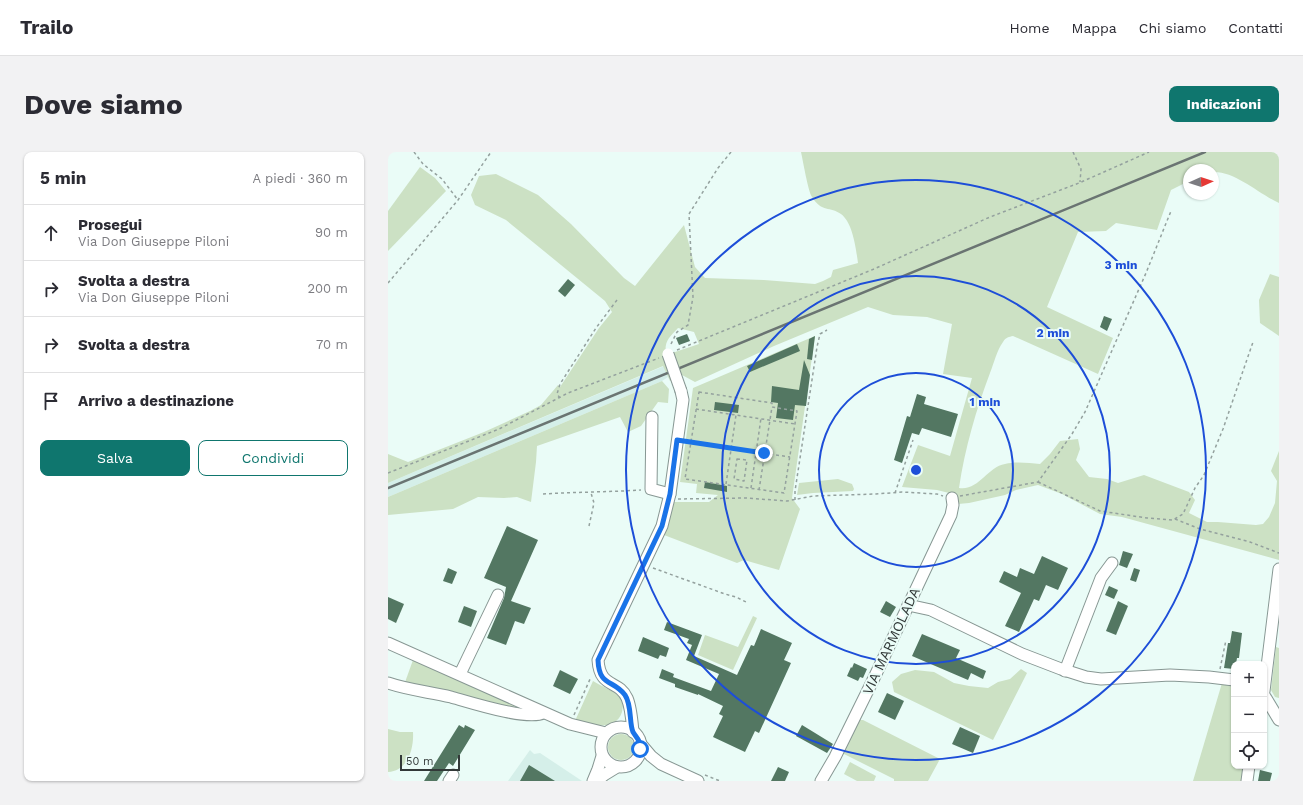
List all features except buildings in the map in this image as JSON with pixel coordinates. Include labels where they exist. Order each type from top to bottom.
[{"type":"street","points":[[633,732],[628,702],[620,689],[605,680],[599,671],[598,660],[662,526],[670,496],[683,400],[668,354]]},
{"type":"street","points":[[652,417],[651,489],[670,496]]},
{"type":"street","name":"VIA MARMOLADA","points":[[821,781],[838,751],[951,515],[953,505],[952,498]]},
{"type":"street","points":[[1065,671],[1101,578],[1112,563]]},
{"type":"street","points":[[1267,666],[1279,569]]},
{"type":"street","points":[[460,674],[498,595]]},
{"type":"street","points":[[908,605],[931,610],[1022,654],[1065,671],[1086,677],[1101,679],[1170,675],[1231,680]]},
{"type":"street","points":[[388,643],[570,724],[592,738],[606,761],[611,765],[622,767],[632,764],[661,764],[699,777]]},
{"type":"street","points":[[388,683],[498,710],[538,715],[544,712]]},
{"type":"street","points":[[1267,696],[1279,720]]},
{"type":"street","points":[[618,727],[628,702]]},
{"type":"street","points":[[570,724],[606,733]]},
{"type":"street","points":[[593,781],[598,769],[601,742],[606,733],[618,727],[624,727],[633,732],[651,756],[661,764]]},
{"type":"street","points":[[632,764],[639,755],[640,743]]},
{"type":"street","points":[[597,781],[617,767]]},
{"type":"street","points":[[1247,781],[1249,769]]},
{"type":"path","points":[[414,152],[423,164],[442,179],[458,200]]},
{"type":"path","points":[[388,283],[458,200],[490,152]]},
{"type":"path","points":[[668,354],[671,342],[677,332],[688,325],[693,297],[689,214],[718,168],[731,152]]},
{"type":"path","points":[[1073,152],[1081,169],[1079,183]]},
{"type":"path","points":[[388,473],[499,430],[560,398],[874,269],[990,217],[1079,183],[1149,152]]},
{"type":"path","points":[[1038,482],[1072,434],[1085,412],[1146,273],[1170,210]]},
{"type":"path","points":[[560,398],[557,394],[560,384],[596,328],[617,300]]},
{"type":"path","points":[[796,500],[795,491],[817,347],[820,334],[827,330]]},
{"type":"path","points":[[670,496],[678,499],[746,498],[788,501],[813,496],[895,493],[937,494],[952,498],[1038,482],[1100,511],[1173,520],[1184,514],[1195,488],[1204,475],[1223,429],[1253,342]]},
{"type":"path","points":[[759,490],[772,403],[698,392],[685,478],[759,490],[784,493],[797,411],[772,407]]},
{"type":"path","points":[[696,409],[795,424]]},
{"type":"path","points":[[726,484],[736,415]]},
{"type":"path","points":[[751,488],[761,418]]},
{"type":"path","points":[[677,440],[790,457]]},
{"type":"path","points":[[895,493],[913,440]]},
{"type":"path","points":[[737,459],[747,460],[744,481],[734,479],[737,459]]},
{"type":"path","points":[[543,494],[651,489]]},
{"type":"path","points":[[589,526],[594,503],[591,492]]},
{"type":"path","points":[[1175,519],[1200,530],[1250,542],[1279,553]]},
{"type":"path","points":[[644,564],[736,597],[748,603]]},
{"type":"path","points":[[1219,678],[1226,640]]},
{"type":"path","points":[[570,724],[591,677],[599,671]]},
{"type":"path","points":[[699,777],[720,781]]},
{"type":"shaded area","points":[[664,366],[668,377],[662,381],[388,497],[388,483]]},
{"type":"shaded area","points":[[530,750],[534,754],[540,753],[582,781],[508,781]]},
{"type":"green space","points":[[801,152],[1279,152],[1279,203],[1238,179],[1230,175],[1219,173],[1219,164],[1183,164],[1183,184],[1171,190],[1157,230],[1116,223],[1106,231],[1078,232],[1047,307],[1113,338],[1098,374],[1013,336],[1005,339],[997,353],[976,415],[964,458],[959,488],[966,488],[978,483],[993,469],[1005,464],[1018,462],[1040,464],[1060,441],[1078,439],[1080,449],[1076,460],[1089,477],[1107,479],[1118,483],[1144,475],[1189,492],[1195,500],[1189,513],[1207,522],[1256,525],[1263,524],[1269,517],[1275,503],[1277,481],[1271,471],[1279,451],[1279,560],[1122,517],[1100,514],[1062,494],[1038,485],[1016,490],[1005,495],[958,504],[957,495],[937,490],[902,487],[918,445],[950,456],[972,378],[943,374],[952,324],[927,317],[893,315],[868,307],[774,346],[695,382],[682,375],[670,381],[663,366],[388,483],[388,454],[408,462],[484,432],[541,405],[558,385],[560,387],[599,328],[612,312],[605,301],[506,220],[475,205],[471,195],[479,176],[496,174],[538,195],[571,224],[624,278],[635,286],[684,225],[695,267],[705,278],[764,280],[815,284],[831,277],[833,270],[858,263],[851,230],[845,218],[837,212],[819,205],[810,194]],"holes":[[[678,328],[694,332],[699,344],[666,355],[667,343]]]},
{"type":"green space","points":[[420,167],[435,178],[446,191],[388,251],[388,211]]},
{"type":"green space","points":[[1270,274],[1279,277],[1279,336],[1260,323],[1259,300]]},
{"type":"green space","points":[[815,336],[792,498],[800,509],[779,570],[744,560],[737,563],[664,535],[672,502],[709,502],[718,495],[696,493],[697,484],[680,482],[693,388]]},
{"type":"green space","points":[[662,381],[669,389],[668,403],[658,402],[641,426],[628,432],[620,417],[537,446],[531,502],[517,497],[478,497],[453,509],[388,515],[388,497]]},
{"type":"green space","points":[[838,479],[852,484],[854,489],[853,491],[797,495],[799,483]]},
{"type":"green space","points":[[753,616],[757,618],[733,670],[698,655],[705,635],[738,647]]},
{"type":"green space","points":[[1276,647],[1279,648],[1279,698],[1275,697],[1271,690]]},
{"type":"green space","points":[[413,660],[521,707],[519,711],[404,685]]},
{"type":"green space","points":[[1021,669],[1027,673],[993,740],[894,692],[892,682],[901,674],[915,670],[934,672],[954,683],[988,688],[998,682],[1010,679]]},
{"type":"green space","points":[[593,681],[614,692],[622,700],[622,712],[619,718],[608,725],[602,726],[575,721]]},
{"type":"green space","points":[[1222,683],[1231,683],[1231,769],[1243,769],[1241,781],[1193,781]]},
{"type":"green space","points":[[859,720],[863,720],[940,759],[928,781],[894,781],[894,779],[842,753]]},
{"type":"green space","points":[[388,729],[400,732],[413,732],[413,738],[411,751],[405,763],[395,771],[388,772]]},
{"type":"green space","points":[[621,734],[630,738],[634,747],[630,756],[621,760],[612,756],[608,747],[612,738]]},
{"type":"green space","points":[[850,762],[876,776],[874,781],[857,781],[844,774]]},
{"type":"railway","points":[[388,488],[1205,152]]},
{"type":"route","points":[[640,749],[638,737],[633,732],[628,702],[620,689],[611,685],[602,676],[599,671],[598,660],[662,526],[670,494],[677,440],[764,453]]}]
